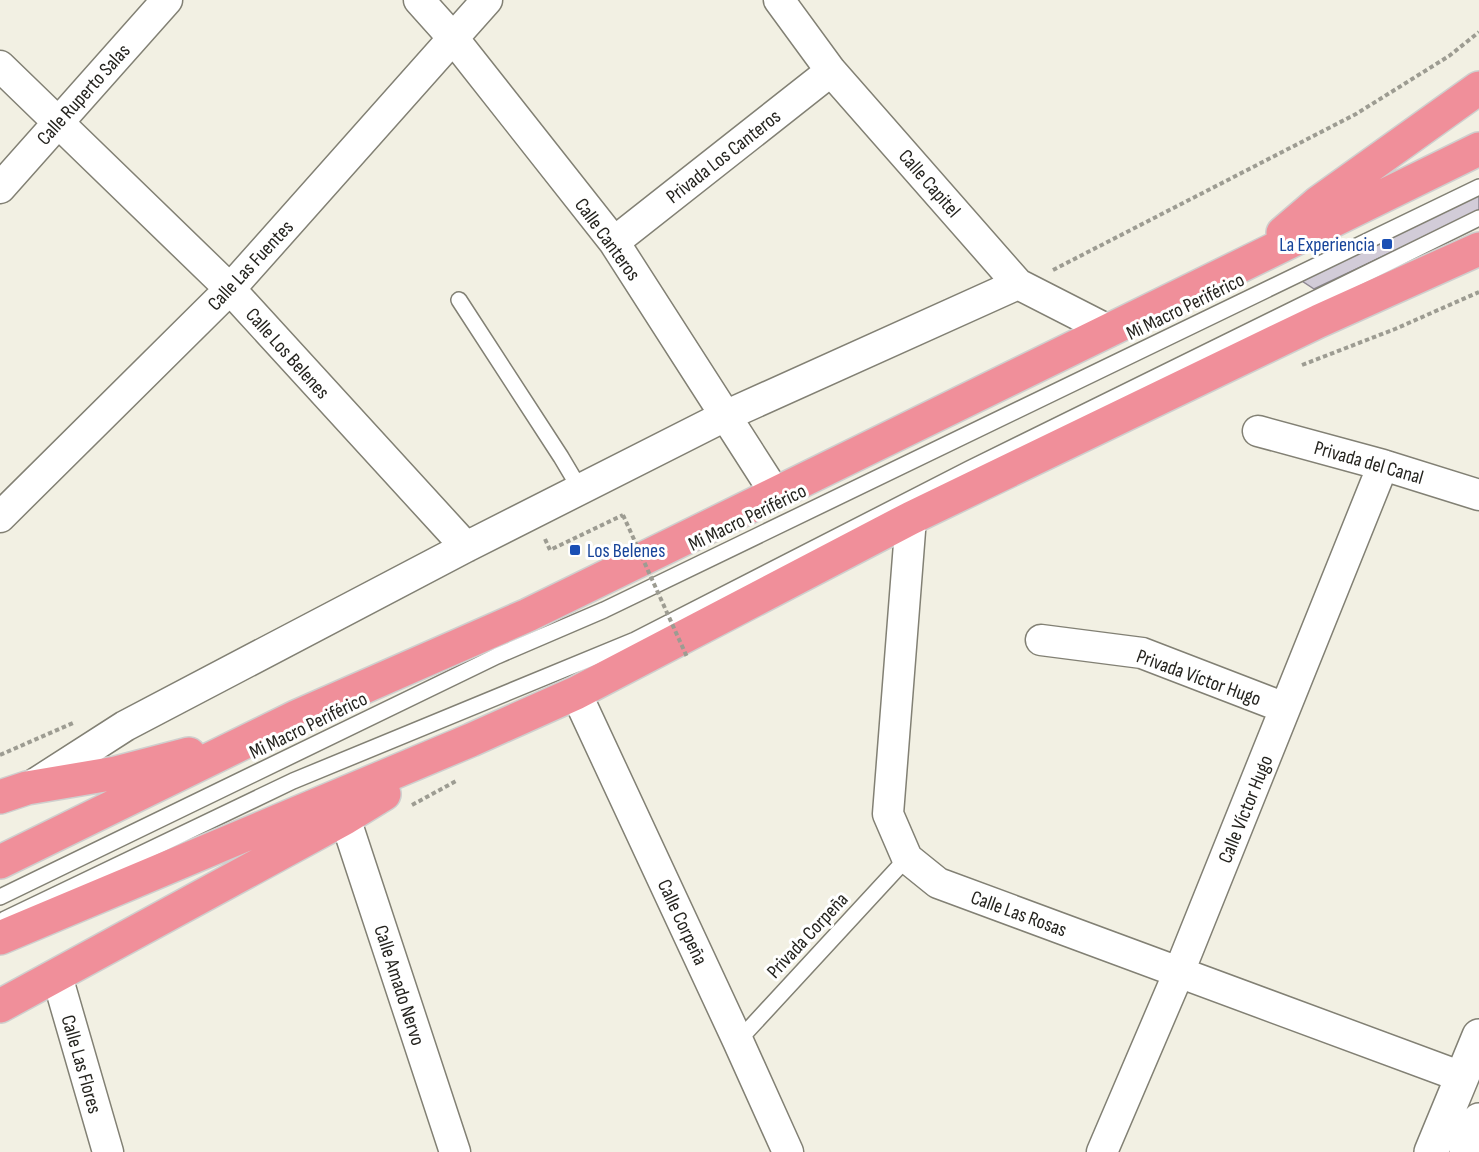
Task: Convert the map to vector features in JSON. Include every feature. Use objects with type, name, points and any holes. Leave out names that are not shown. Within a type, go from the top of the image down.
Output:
[{"type":"highway","points":[[1253,261],[1318,203],[1479,88]]},
{"type":"highway","points":[[0,862],[298,716],[528,615],[1479,149]]},
{"type":"highway","points":[[0,938],[471,740],[576,693],[911,518],[1318,321],[1479,249]]},
{"type":"highway","points":[[1318,321],[1479,275]]},
{"type":"highway","points":[[14,792],[116,773],[146,765],[186,754],[298,716]]},
{"type":"highway","points":[[0,1006],[345,818],[471,740]]},
{"type":"street","name":"Calle Ruperto Salas","points":[[0,188],[167,0]]},
{"type":"street","name":"Calle Canteros","points":[[419,0],[453,38],[614,242],[775,493]]},
{"type":"street","name":"Calle Las Fuentes","points":[[0,517],[230,289],[488,0]]},
{"type":"street","name":"Calle Capitel","points":[[779,0],[831,70],[1018,284],[1110,331]]},
{"type":"street","name":"Calle Los Belenes","points":[[0,66],[230,289],[466,547]]},
{"type":"street","name":"Privada Los Canteros","points":[[614,242],[831,70]]},
{"type":"street","points":[[14,792],[125,726],[580,489],[726,416],[1018,284]]},
{"type":"street","name":"Privada del Canal","points":[[1258,431],[1383,465],[1479,495]]},
{"type":"street","name":"Calle Víctor Hugo","points":[[1102,1152],[1179,972],[1383,465]]},
{"type":"street","name":"Calle Las Rosas","points":[[911,518],[888,814],[907,858],[938,883],[1462,1077]]},
{"type":"street","name":"Privada Víctor Hugo","points":[[1041,640],[1142,653],[1285,708]]},
{"type":"street","name":"Calle Corpeña","points":[[576,693],[788,1152]]},
{"type":"street","name":"Calle Amado Nervo","points":[[345,818],[455,1152]]},
{"type":"street","name":"Calle Las Flores","points":[[57,976],[108,1152]]},
{"type":"street","points":[[1431,1152],[1479,1036]]},
{"type":"street","points":[[1466,1152],[1479,1120]]},
{"type":"lane","name":"Mi Macro Periférico","points":[[0,897],[497,656],[604,610],[1479,187]]},
{"type":"lane","points":[[0,921],[293,781],[635,640],[969,470],[1479,218]]},
{"type":"lane","points":[[459,300],[580,489]]},
{"type":"lane","name":"Privada Corpeña","points":[[738,1041],[907,858]]},
{"type":"path","points":[[554,534],[544,539],[550,550],[623,515],[687,657]]},
{"type":"building","name":"La Experiencia","points":[[1479,189],[1479,211],[1314,289],[1296,277]]},
{"type":"place","name":"La Experiencia","points":[[1387,244]]},
{"type":"place","name":"Los Belenes","points":[[575,550]]}]
